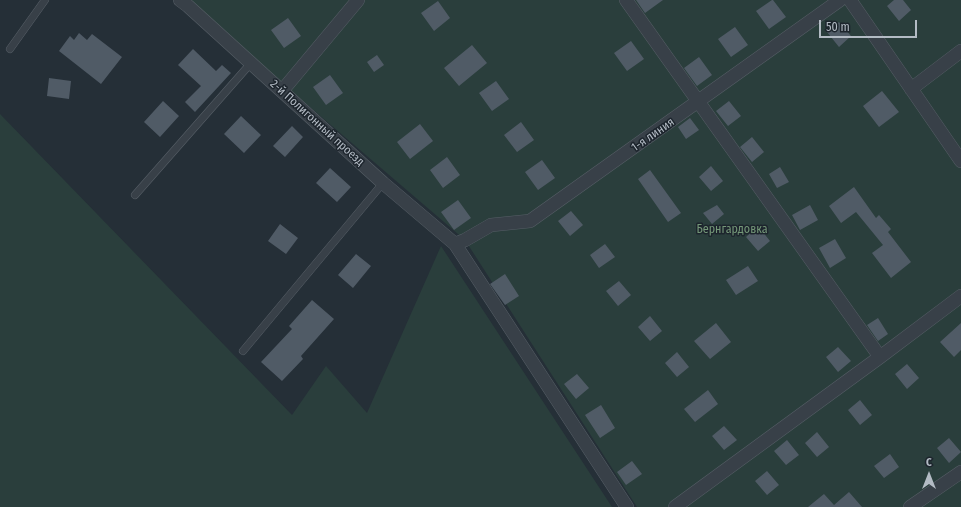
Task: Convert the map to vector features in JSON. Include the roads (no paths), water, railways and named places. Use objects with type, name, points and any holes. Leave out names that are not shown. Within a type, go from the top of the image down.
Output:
[{"type":"street","name":"2-й Полигонный проезд","points":[[180,0],[383,183],[455,244],[628,507]]},
{"type":"street","points":[[282,91],[358,0]]},
{"type":"street","points":[[626,0],[880,357]]},
{"type":"street","name":"1-я линия","points":[[455,244],[491,225],[530,221],[840,0]]},
{"type":"street","points":[[850,0],[961,161]]},
{"type":"street","points":[[911,89],[961,51]]},
{"type":"street","points":[[675,507],[961,296]]},
{"type":"street","points":[[910,507],[961,472]]},
{"type":"lane","points":[[10,49],[45,0]]},
{"type":"lane","points":[[135,195],[251,63]]},
{"type":"lane","points":[[243,351],[383,183]]},
{"type":"park label","name":"Бернгардовка","points":[[732,230]]}]
